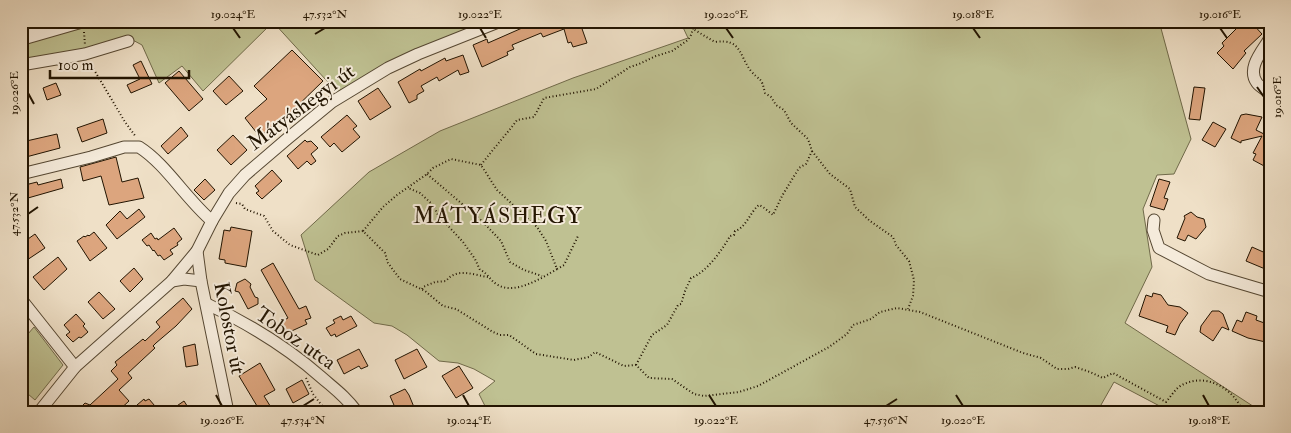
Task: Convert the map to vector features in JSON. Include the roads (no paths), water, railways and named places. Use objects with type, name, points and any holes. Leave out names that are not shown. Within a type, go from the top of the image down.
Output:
[{"type":"street","name":"Mátyáshegyi út","points":[[39,412],[76,367],[172,281],[198,251],[212,221],[229,193],[245,175],[332,102],[360,84],[418,54],[501,21]]},
{"type":"street","points":[[21,38],[82,25]]},
{"type":"street","points":[[1270,38],[1254,65],[1253,71],[1257,83],[1270,92]]},
{"type":"street","points":[[21,66],[85,54],[128,41]]},
{"type":"street","points":[[21,174],[124,147],[139,147],[151,156],[197,208],[212,221]]},
{"type":"street","points":[[1154,220],[1153,230],[1159,248],[1210,274],[1270,292]]},
{"type":"street","name":"Kolostor út","points":[[198,251],[201,281],[228,412]]},
{"type":"street","points":[[172,281],[184,279],[201,281]]},
{"type":"street","points":[[21,299],[76,367]]},
{"type":"street","name":"Toboz utca","points":[[207,304],[230,315],[295,356],[346,397],[357,412]]},
{"type":"district","name":"MÁTYÁSHEGY","points":[[498,215]]}]
